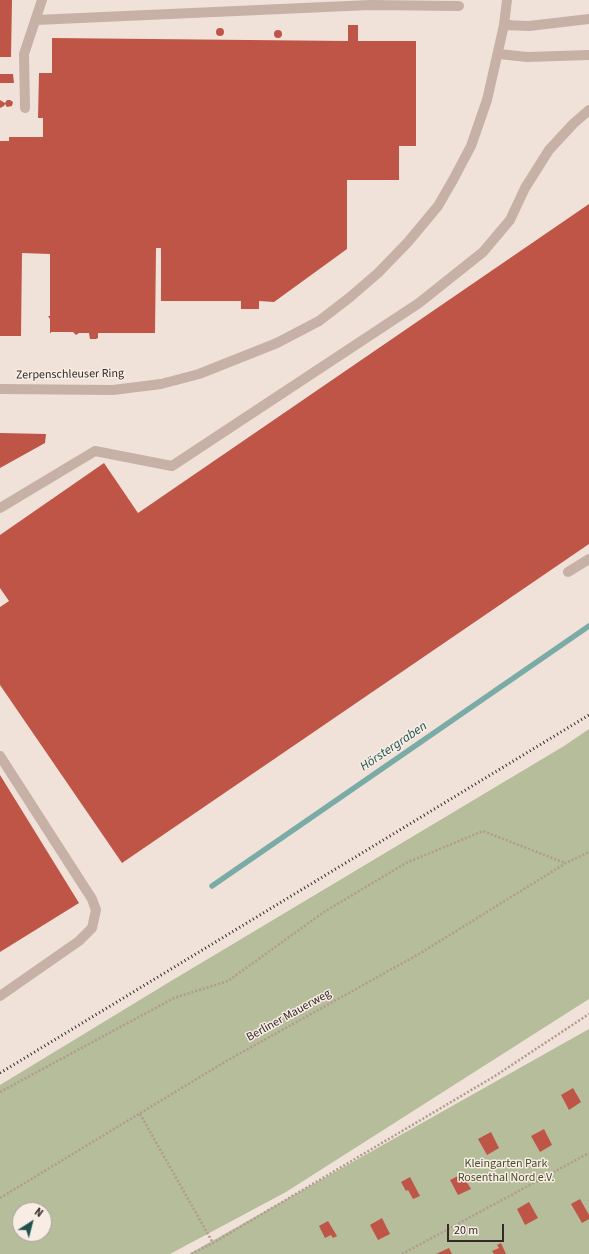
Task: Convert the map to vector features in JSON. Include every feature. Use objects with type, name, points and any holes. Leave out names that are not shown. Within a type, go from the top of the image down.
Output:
[{"type":"street","points":[[25,108],[24,54],[42,0]]},
{"type":"street","name":"Zerpenschleuser Ring","points":[[0,389],[113,390],[161,384],[199,374],[277,344],[319,321],[349,298],[378,273],[408,242],[438,206],[471,146],[487,100],[499,54],[507,0]]},
{"type":"street","points":[[36,20],[370,3],[459,6]]},
{"type":"street","points":[[504,25],[529,26],[589,18]]},
{"type":"street","points":[[499,54],[527,57],[589,56]]},
{"type":"street","points":[[0,508],[95,451],[172,466],[419,303],[483,252],[510,220],[525,188],[549,150],[573,124],[589,110]]},
{"type":"street","points":[[568,572],[589,559]]},
{"type":"street","points":[[0,756],[92,899],[96,910],[92,928],[79,941],[0,996]]},
{"type":"path","points":[[0,1092],[174,998],[228,981],[324,912],[406,863],[483,831],[566,863]]},
{"type":"path","name":"Berliner Mauerweg","points":[[0,1198],[228,1060],[419,954],[566,863],[589,852]]},
{"type":"path","points":[[191,1254],[213,1243],[495,1076],[589,1014]]},
{"type":"path","points":[[140,1114],[213,1243]]},
{"type":"path","points":[[402,1254],[589,1153]]},
{"type":"green space","points":[[589,729],[589,999],[286,1192],[170,1254],[0,1254],[0,1085],[564,746]]},
{"type":"green space","name":"Kleingarten Park Rosenthal Nord e.V.","points":[[589,1029],[589,1254],[189,1254]]},
{"type":"building","points":[[0,0],[12,0],[11,57],[0,57]]},
{"type":"building","points":[[348,25],[358,25],[358,41],[416,41],[416,146],[399,146],[399,180],[347,180],[347,249],[274,302],[259,301],[259,309],[241,309],[241,301],[161,301],[161,248],[156,248],[155,333],[98,333],[98,338],[96,339],[90,339],[89,333],[79,333],[76,335],[73,332],[50,333],[50,319],[48,316],[50,316],[50,254],[22,253],[21,336],[0,336],[0,141],[9,141],[9,137],[43,137],[43,118],[38,118],[39,73],[52,73],[52,38],[348,41]]},
{"type":"building","points":[[220,28],[223,29],[223,35],[220,36],[217,35],[216,32],[217,29]]},
{"type":"building","points":[[278,30],[281,31],[281,37],[278,38],[275,37],[274,34],[275,31]]},
{"type":"building","points":[[0,74],[13,74],[14,83],[0,83]]},
{"type":"building","points":[[0,100],[5,103],[7,100],[10,100],[13,102],[12,106],[7,107],[5,104],[0,108]]},
{"type":"building","points":[[589,204],[589,544],[122,863],[0,685],[0,607],[9,601],[0,588],[0,535],[104,463],[138,513]]},
{"type":"building","points":[[0,433],[46,434],[45,443],[0,468]]},
{"type":"building","points":[[0,775],[79,903],[0,952]]},
{"type":"building","points":[[573,1088],[581,1102],[569,1110],[561,1095]]},
{"type":"building","points":[[544,1129],[552,1145],[540,1152],[531,1136]]},
{"type":"building","points":[[491,1132],[499,1148],[487,1155],[478,1139]]},
{"type":"building","points":[[462,1174],[471,1189],[458,1195],[450,1180]]},
{"type":"building","points":[[410,1177],[420,1196],[413,1199],[401,1182]]},
{"type":"building","points":[[580,1199],[589,1215],[589,1219],[582,1223],[571,1204]]},
{"type":"building","points":[[529,1202],[538,1218],[525,1225],[517,1209]]},
{"type":"building","points":[[382,1218],[390,1234],[378,1240],[370,1225]]},
{"type":"building","points":[[328,1221],[337,1236],[333,1238],[331,1235],[325,1238],[319,1226]]},
{"type":"building","points":[[501,1243],[506,1254],[494,1254],[492,1251],[499,1248],[497,1245]]},
{"type":"building","points":[[449,1248],[452,1254],[436,1254]]},
{"type":"waterway","name":"Hörstergraben","points":[[212,886],[589,626]]},
{"type":"railway","points":[[0,1073],[589,715]]}]
